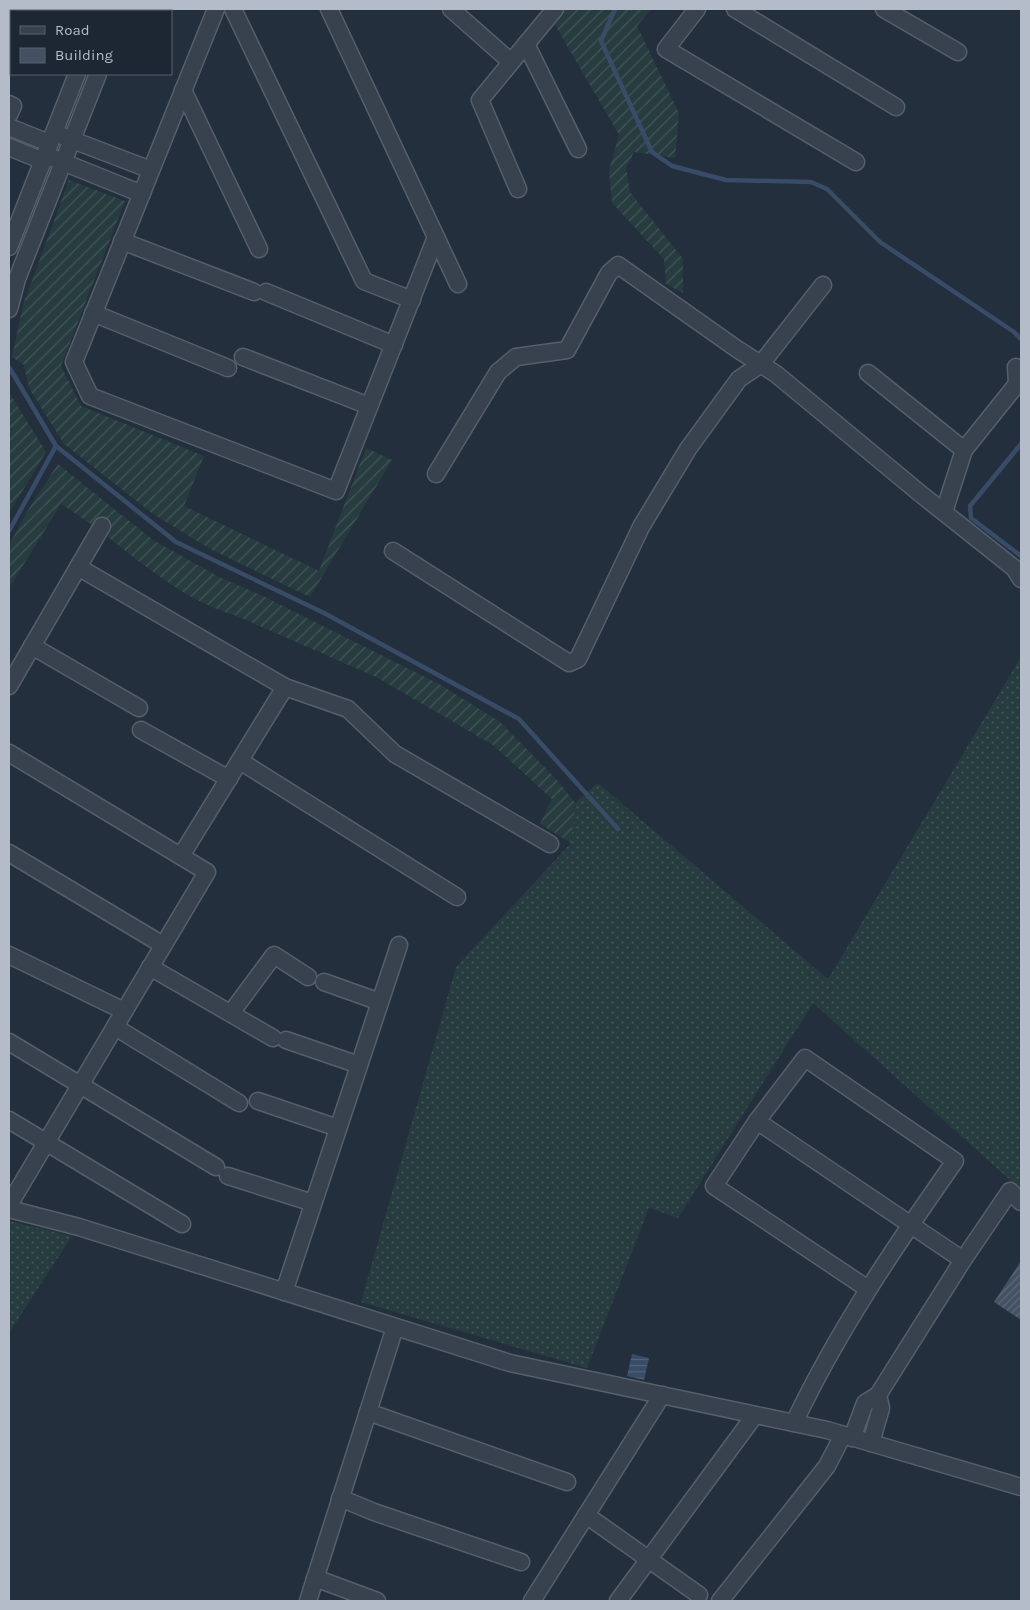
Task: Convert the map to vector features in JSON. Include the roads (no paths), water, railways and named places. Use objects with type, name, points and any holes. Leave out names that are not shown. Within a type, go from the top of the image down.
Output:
[{"type":"street","points":[[216,9],[74,362],[90,396],[336,491],[436,237]]},
{"type":"street","points":[[234,9],[364,281],[412,300]]},
{"type":"street","points":[[329,9],[458,284]]},
{"type":"street","points":[[451,9],[511,62]]},
{"type":"street","points":[[518,189],[480,100],[555,9]]},
{"type":"street","points":[[697,9],[666,49],[856,162]]},
{"type":"street","points":[[735,9],[896,107]]},
{"type":"street","points":[[884,9],[958,52]]},
{"type":"street","points":[[526,44],[578,149]]},
{"type":"street","points":[[9,247],[77,75]]},
{"type":"street","points":[[9,309],[17,279],[98,75]]},
{"type":"street","points":[[183,90],[259,248]]},
{"type":"street","points":[[9,104],[13,106],[9,115]]},
{"type":"street","points":[[9,127],[48,148],[63,162],[142,194]]},
{"type":"street","points":[[9,147],[48,148],[72,139],[151,170]]},
{"type":"street","points":[[122,241],[260,292],[394,345]]},
{"type":"street","points":[[436,474],[498,372],[516,358],[567,350],[609,273],[618,265],[776,374],[1014,568],[1021,579]]},
{"type":"street","points":[[392,551],[569,663],[578,660],[641,526],[688,449],[739,379],[761,364],[823,285]]},
{"type":"street","points":[[93,313],[228,368]]},
{"type":"street","points":[[243,357],[369,406]]},
{"type":"street","points":[[944,512],[964,450],[1017,384],[1016,367]]},
{"type":"street","points":[[868,374],[964,450]]},
{"type":"street","points":[[9,686],[102,526]]},
{"type":"street","points":[[78,567],[285,687],[348,709],[395,754],[550,844]]},
{"type":"street","points":[[32,646],[139,708]]},
{"type":"street","points":[[181,856],[285,687]]},
{"type":"street","points":[[141,730],[229,779]]},
{"type":"street","points":[[9,753],[207,872],[9,1207],[79,1226],[510,1363],[848,1436],[1021,1487]]},
{"type":"street","points":[[240,761],[457,897]]},
{"type":"street","points":[[9,853],[163,945]]},
{"type":"street","points":[[284,1292],[399,945]]},
{"type":"street","points":[[9,955],[124,1011]]},
{"type":"street","points":[[231,1014],[274,955],[308,976]]},
{"type":"street","points":[[150,967],[231,1014],[280,1039],[359,1065]]},
{"type":"street","points":[[324,982],[380,1002]]},
{"type":"street","points":[[115,1027],[239,1103]]},
{"type":"street","points":[[9,1042],[222,1171],[314,1203]]},
{"type":"street","points":[[794,1423],[806,1398],[868,1289],[955,1161],[805,1058],[757,1121],[714,1186],[868,1289]]},
{"type":"street","points":[[258,1101],[338,1128]]},
{"type":"street","points":[[9,1120],[182,1224]]},
{"type":"street","points":[[757,1121],[963,1260]]},
{"type":"street","points":[[720,1601],[827,1466],[848,1436],[865,1403],[878,1395],[963,1260],[1010,1191],[1021,1202]]},
{"type":"street","points":[[308,1601],[395,1327]]},
{"type":"street","points":[[532,1601],[662,1395]]},
{"type":"street","points":[[870,1443],[881,1408],[878,1395]]},
{"type":"street","points":[[368,1412],[567,1482]]},
{"type":"street","points":[[618,1601],[755,1415]]},
{"type":"street","points":[[340,1498],[374,1512],[521,1562]]},
{"type":"street","points":[[586,1515],[699,1595]]},
{"type":"street","points":[[315,1578],[377,1601]]},
{"type":"water","points":[[632,1354],[649,1358],[644,1380],[627,1376]]},
{"type":"waterway","points":[[615,9],[601,41],[652,152],[672,166],[726,180],[811,182],[827,189],[880,242],[1014,332],[1021,339]]},
{"type":"waterway","points":[[9,367],[56,446],[9,531]]},
{"type":"waterway","points":[[1021,444],[970,506],[971,518],[1021,556]]},
{"type":"waterway","points":[[56,446],[176,542],[324,613],[519,719],[618,829]]}]
